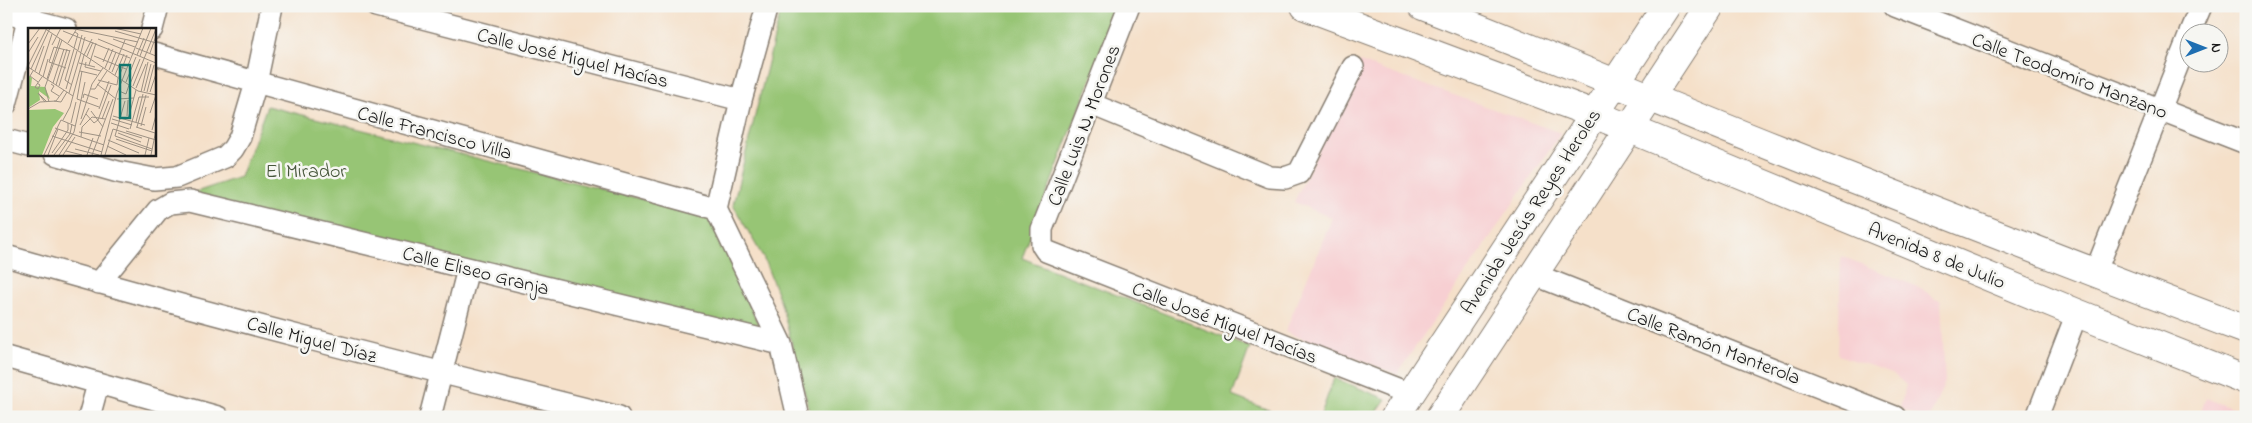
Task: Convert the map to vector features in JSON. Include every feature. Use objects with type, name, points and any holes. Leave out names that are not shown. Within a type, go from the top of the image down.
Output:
[{"type":"main road","name":"Avenida 8 de Julio","points":[[1305,6],[1594,114],[2077,313],[2246,380]]},
{"type":"main road","name":"Avenida 8 de Julio","points":[[1423,6],[1564,60],[1649,97],[2095,273],[2246,330]]},
{"type":"main road","name":"Avenida Jesús Reyes Heroles","points":[[1395,417],[1666,6]]},
{"type":"main road","name":"Avenida Jesús Reyes Heroles","points":[[1448,415],[1533,274],[1710,6]]},
{"type":"street","points":[[152,28],[158,6]]},
{"type":"street","points":[[58,155],[118,172],[154,179],[177,177],[226,157],[240,137],[256,83],[272,6]]},
{"type":"street","name":"Calle José Miguel Macías","points":[[376,6],[741,100]]},
{"type":"street","points":[[767,6],[741,100],[716,209],[781,344],[798,417]]},
{"type":"street","name":"Calle Luis N. Morones","points":[[1042,245],[1042,229],[1129,6]]},
{"type":"street","name":"Calle Teodomiro Manzano","points":[[1895,6],[2246,144]]},
{"type":"street","points":[[2194,22],[2201,6]]},
{"type":"street","points":[[6,104],[30,12]]},
{"type":"street","points":[[6,13],[30,12],[64,28]]},
{"type":"street","name":"Calle Francisco Villa","points":[[155,54],[716,209]]},
{"type":"street","points":[[2095,273],[2180,58]]},
{"type":"street","points":[[1091,104],[1270,177],[1285,178],[1299,173],[1352,67]]},
{"type":"street","points":[[6,140],[28,146]]},
{"type":"street","name":"Calle Eliseo Granja","points":[[99,283],[158,210],[170,203],[190,201],[781,344]]},
{"type":"street","name":"Calle José Miguel Macías","points":[[1042,245],[1051,254],[1410,394]]},
{"type":"street","name":"Calle Miguel Díaz","points":[[6,256],[99,283],[442,373],[619,417]]},
{"type":"street","points":[[430,417],[468,269]]},
{"type":"street","name":"Calle Ramón Manterola","points":[[1533,274],[1895,417]]},
{"type":"street","points":[[2037,417],[2077,313]]},
{"type":"street","points":[[6,357],[218,417]]},
{"type":"street","points":[[89,417],[98,384]]},
{"type":"shaded area","points":[[1360,62],[1561,133],[1397,374],[1285,332],[1332,218],[1294,202]]},
{"type":"shaded area","points":[[1841,256],[1921,288],[1935,299],[1941,301],[1945,382],[1930,417],[1920,417],[1900,408],[1906,385],[1892,373],[1838,355]]},
{"type":"shaded area","points":[[2206,398],[2246,414],[2246,417],[2199,417]]},
{"type":"green space","points":[[782,6],[1119,6],[1022,258],[1250,347],[1232,396],[1287,417],[811,417],[781,303],[763,257],[733,205]]},
{"type":"green space","name":"El Mirador","points":[[267,106],[710,216],[762,333],[184,196],[240,177]]},
{"type":"green space","points":[[1334,378],[1386,399],[1373,417],[1320,417]]}]
